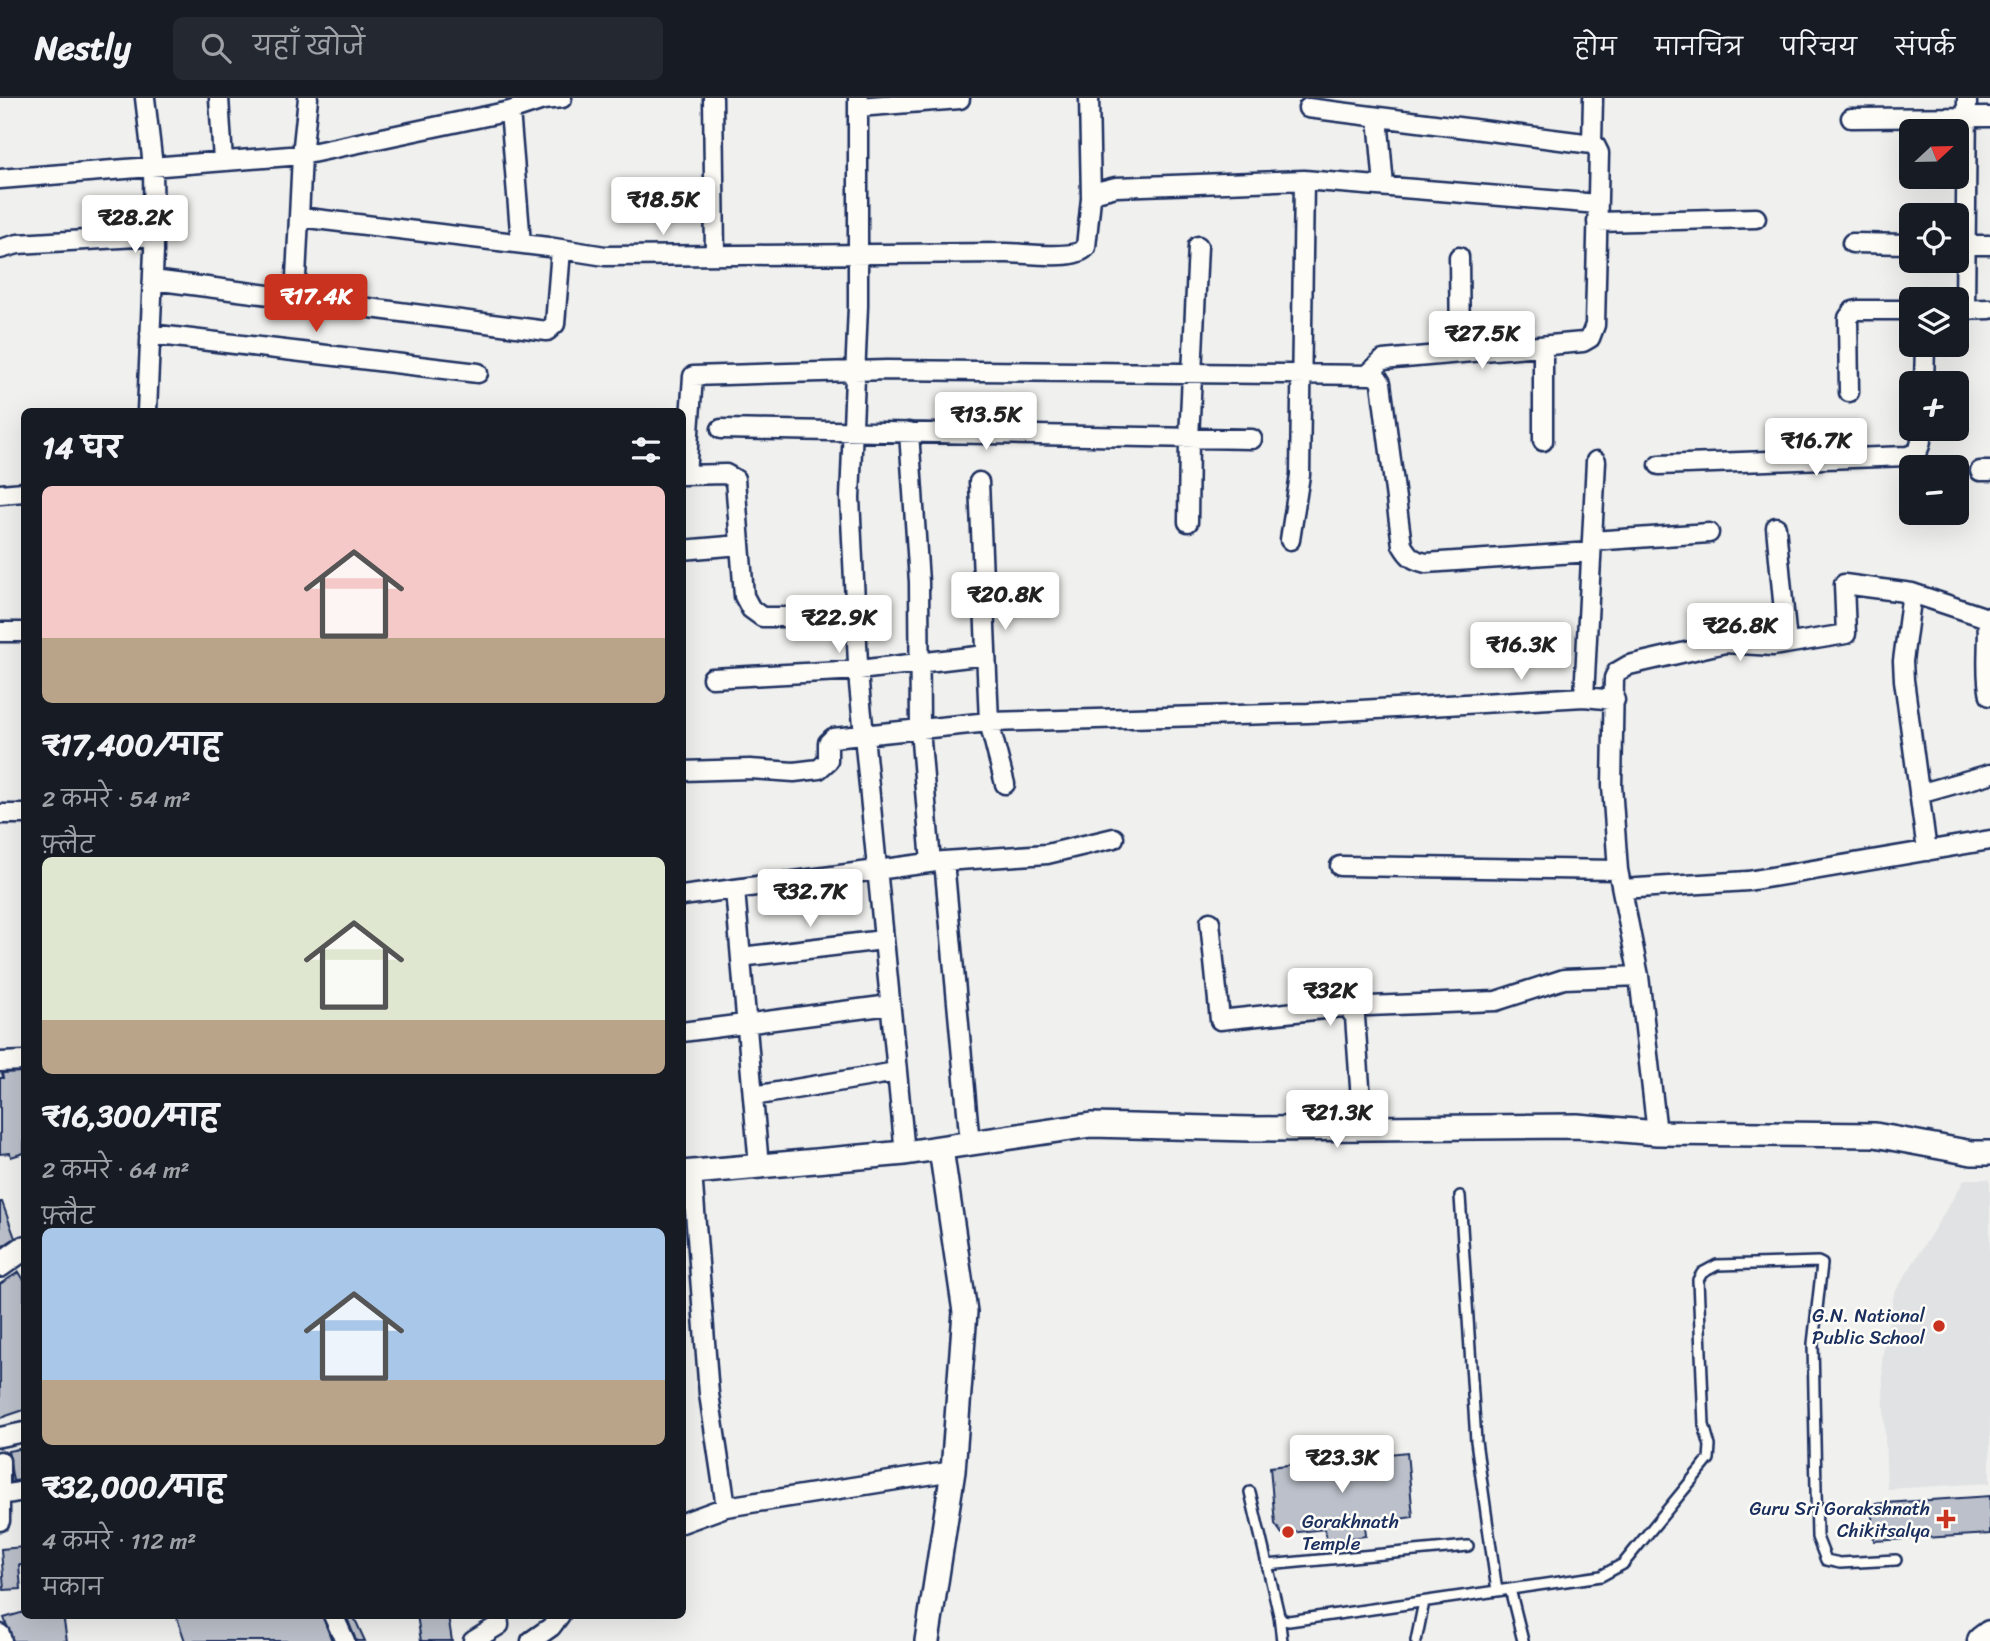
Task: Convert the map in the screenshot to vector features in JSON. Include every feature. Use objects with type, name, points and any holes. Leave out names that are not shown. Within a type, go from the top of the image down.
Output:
[{"type":"main road","points":[[1982,1641],[1990,1635]]},
{"type":"street","points":[[145,98],[153,166],[154,236],[147,408]]},
{"type":"street","points":[[219,98],[223,161]]},
{"type":"street","points":[[295,297],[302,155],[308,98]]},
{"type":"street","points":[[0,179],[302,155],[510,111],[543,99],[562,98]]},
{"type":"street","points":[[713,98],[715,256]]},
{"type":"street","points":[[299,217],[520,243],[605,256],[858,253],[1071,255],[1083,252],[1086,247],[1091,198],[1089,98]]},
{"type":"street","points":[[1591,144],[1593,98]]},
{"type":"street","points":[[1963,203],[1967,98]]},
{"type":"street","points":[[905,1153],[864,735],[850,498],[858,306],[858,102],[960,99]]},
{"type":"street","points":[[1308,108],[1591,144],[1595,145],[1599,153],[1594,332],[1584,342],[1383,360],[1367,375]]},
{"type":"street","points":[[510,111],[520,243]]},
{"type":"street","points":[[1378,117],[1384,186]]},
{"type":"street","points":[[1851,118],[1990,117]]},
{"type":"street","points":[[1091,198],[1096,192],[1116,187],[1304,180],[1384,186],[1597,213],[1756,218]]},
{"type":"street","points":[[1290,540],[1300,475],[1304,180]]},
{"type":"street","points":[[0,249],[18,244],[154,236]]},
{"type":"street","points":[[1853,243],[1899,244]]},
{"type":"street","points":[[1969,245],[1990,245]]},
{"type":"street","points":[[1188,522],[1191,374],[1198,246]]},
{"type":"street","points":[[153,280],[547,331],[555,324],[561,250]]},
{"type":"street","points":[[1459,257],[1460,353]]},
{"type":"street","points":[[1969,310],[1990,309]]},
{"type":"street","points":[[1849,392],[1850,314],[1858,310],[1899,310]]},
{"type":"street","points":[[150,334],[478,373]]},
{"type":"street","points":[[1543,346],[1543,441]]},
{"type":"street","points":[[686,453],[693,376],[854,371],[1367,375],[1378,378],[1381,383],[1402,545],[1408,556],[1415,561],[1426,563],[1709,533]]},
{"type":"street","points":[[720,429],[1252,439]]},
{"type":"street","points":[[909,432],[919,582],[920,729],[970,1144]]},
{"type":"street","points":[[1659,465],[1908,456],[1919,450],[1920,441]]},
{"type":"street","points":[[1584,697],[1596,461]]},
{"type":"street","points":[[686,475],[726,474],[734,479],[744,596],[751,609],[762,617],[856,617]]},
{"type":"street","points":[[979,482],[989,722],[1004,784]]},
{"type":"street","points":[[0,494],[21,492]]},
{"type":"street","points":[[1776,527],[1787,643]]},
{"type":"street","points":[[686,550],[740,545]]},
{"type":"street","points":[[1657,1133],[1639,976],[1618,870],[1612,786],[1614,678],[1617,672],[1629,665],[1725,643],[1762,646],[1846,634],[1844,584],[1912,593],[1982,614],[1987,618],[1990,628],[1987,681],[1990,696]]},
{"type":"street","points":[[1912,593],[1903,661],[1927,851]]},
{"type":"street","points":[[0,632],[21,632]]},
{"type":"street","points":[[712,678],[859,670],[986,655]]},
{"type":"street","points":[[686,771],[750,769],[794,772],[819,769],[828,761],[830,740],[833,738],[989,722],[1322,713],[1584,697],[1615,699]]},
{"type":"street","points":[[1919,794],[1990,774]]},
{"type":"street","points":[[0,814],[21,814]]},
{"type":"street","points":[[686,896],[937,862],[1046,854],[1114,838]]},
{"type":"street","points":[[1622,889],[1748,881],[1990,839]]},
{"type":"street","points":[[1340,866],[1618,870]]},
{"type":"street","points":[[735,890],[759,1166]]},
{"type":"street","points":[[1210,922],[1220,1020],[1343,1007],[1496,1001],[1563,979],[1639,976]]},
{"type":"street","points":[[741,957],[883,940]]},
{"type":"street","points":[[686,1032],[890,1005]]},
{"type":"street","points":[[1343,1007],[1348,1008],[1355,1017],[1363,1128]]},
{"type":"street","points":[[0,1062],[21,1061]]},
{"type":"street","points":[[753,1096],[896,1072]]},
{"type":"street","points":[[726,1507],[692,1293],[687,1172],[941,1149],[1091,1125],[1250,1129],[1577,1126],[1657,1133],[1875,1135],[1972,1153],[1990,1153]]},
{"type":"street","points":[[927,1641],[953,1472],[965,1312],[941,1149]]},
{"type":"street","points":[[0,1265],[21,1250]]},
{"type":"street","points":[[0,1437],[21,1433]]},
{"type":"street","points":[[0,1461],[0,1521]]},
{"type":"street","points":[[686,1522],[726,1507],[953,1472]]},
{"type":"street","points":[[2,1495],[21,1492]]},
{"type":"street","points":[[335,1619],[345,1641]]},
{"type":"street","points":[[473,1641],[499,1625],[498,1619]]},
{"type":"street","points":[[531,1641],[551,1627],[557,1619]]},
{"type":"street","points":[[0,1634],[2,1641]]},
{"type":"lane","points":[[1460,1196],[1476,1441],[1497,1591]]},
{"type":"lane","points":[[1279,1615],[1283,1620],[1289,1621],[1601,1576],[1623,1564],[1709,1459],[1710,1446],[1703,1425],[1698,1280],[1702,1273],[1717,1265],[1822,1264],[1813,1344],[1817,1537],[1826,1560],[1840,1563],[1896,1559]]},
{"type":"lane","points":[[1251,1492],[1279,1615],[1282,1641]]},
{"type":"lane","points":[[1268,1565],[1468,1546]]},
{"type":"lane","points":[[1510,1589],[1523,1641]]},
{"type":"lane","points":[[1416,1641],[1424,1602]]},
{"type":"shaded area","name":"G.N. National Public School","points":[[1965,1179],[1990,1179],[1990,1483],[1887,1489],[1882,1358],[1894,1294]]},
{"type":"building","points":[[21,1072],[21,1154],[11,1157],[10,1153],[0,1154],[2,1073]]},
{"type":"building","points":[[0,1202],[15,1238],[0,1248]]},
{"type":"building","points":[[19,1272],[21,1275],[21,1411],[0,1418],[0,1284]]},
{"type":"building","points":[[21,1449],[21,1480],[13,1481],[8,1451]]},
{"type":"building","points":[[1407,1452],[1413,1517],[1365,1524],[1366,1536],[1327,1541],[1325,1529],[1282,1534],[1275,1524],[1270,1467]]},
{"type":"building","points":[[1990,1496],[1990,1534],[1874,1541],[1871,1504]]},
{"type":"building","points":[[21,1547],[21,1589],[4,1590],[1,1549]]},
{"type":"building","points":[[21,1613],[21,1619],[64,1619],[67,1641],[13,1641],[4,1618]]},
{"type":"building","points":[[177,1619],[324,1619],[332,1641],[185,1641]]},
{"type":"building","points":[[348,1619],[355,1619],[365,1641],[356,1641]]},
{"type":"building","points":[[418,1619],[449,1619],[452,1641],[421,1641]]},
{"type":"place","name":"G.N. National Public School","points":[[1939,1326]]},
{"type":"place","name":"Guru Sri Gorakshnath Chikitsalya","points":[[1946,1519]]},
{"type":"place","name":"Gorakhnath Temple","points":[[1288,1532]]}]
